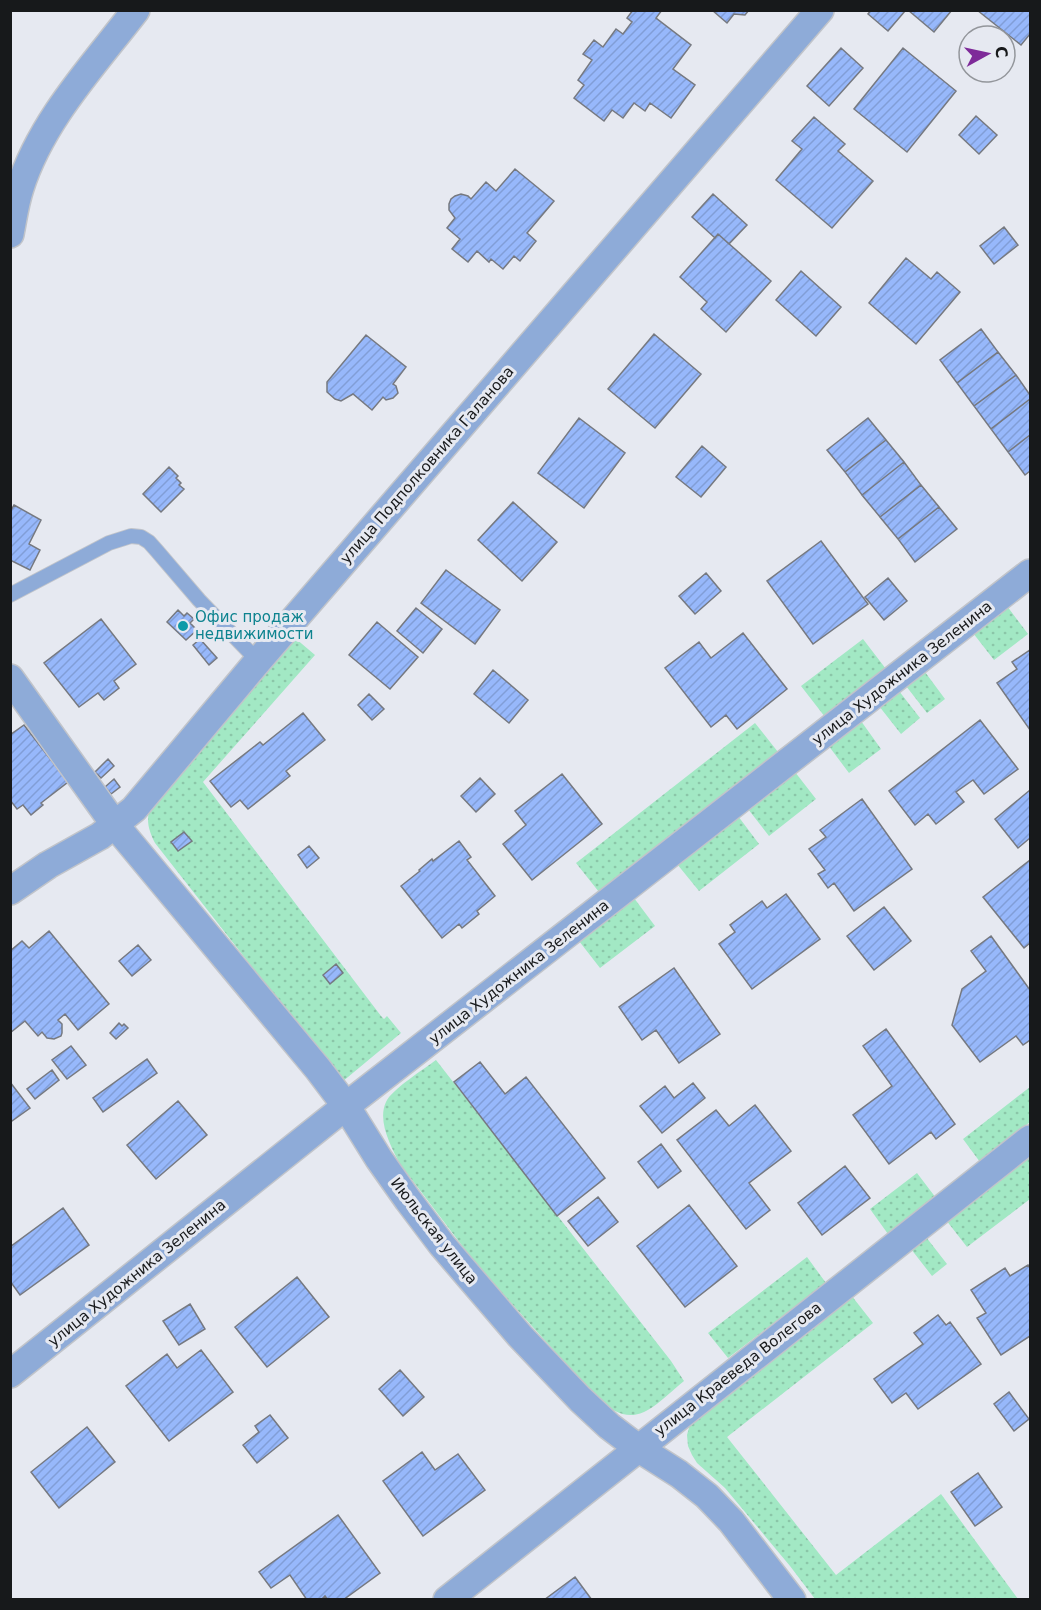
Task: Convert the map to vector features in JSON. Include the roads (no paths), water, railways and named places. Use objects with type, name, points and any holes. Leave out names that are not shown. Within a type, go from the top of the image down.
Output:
[{"type":"street","points":[[10,234],[20,188],[41,140],[63,105],[136,10]]},
{"type":"street","name":"улица Подполковника Галанова","points":[[10,891],[48,865],[100,836],[134,809],[258,661],[820,10]]},
{"type":"street","name":"улица Художника Зеленина","points":[[10,1374],[346,1106],[1030,573]]},
{"type":"street","name":"Июльская улица","points":[[10,678],[115,825],[318,1069],[346,1106],[379,1159],[442,1245],[520,1336],[588,1406],[609,1426],[638,1448],[679,1474],[731,1521],[792,1599]]},
{"type":"street","name":"улица Краеведа Волегова","points":[[447,1599],[1030,1139]]},
{"type":"lane","points":[[10,595],[109,543],[130,536],[141,537],[157,550],[199,600],[258,661]]},
{"type":"place","name":"Офис продаж недвижимости","points":[[183,626]]}]
